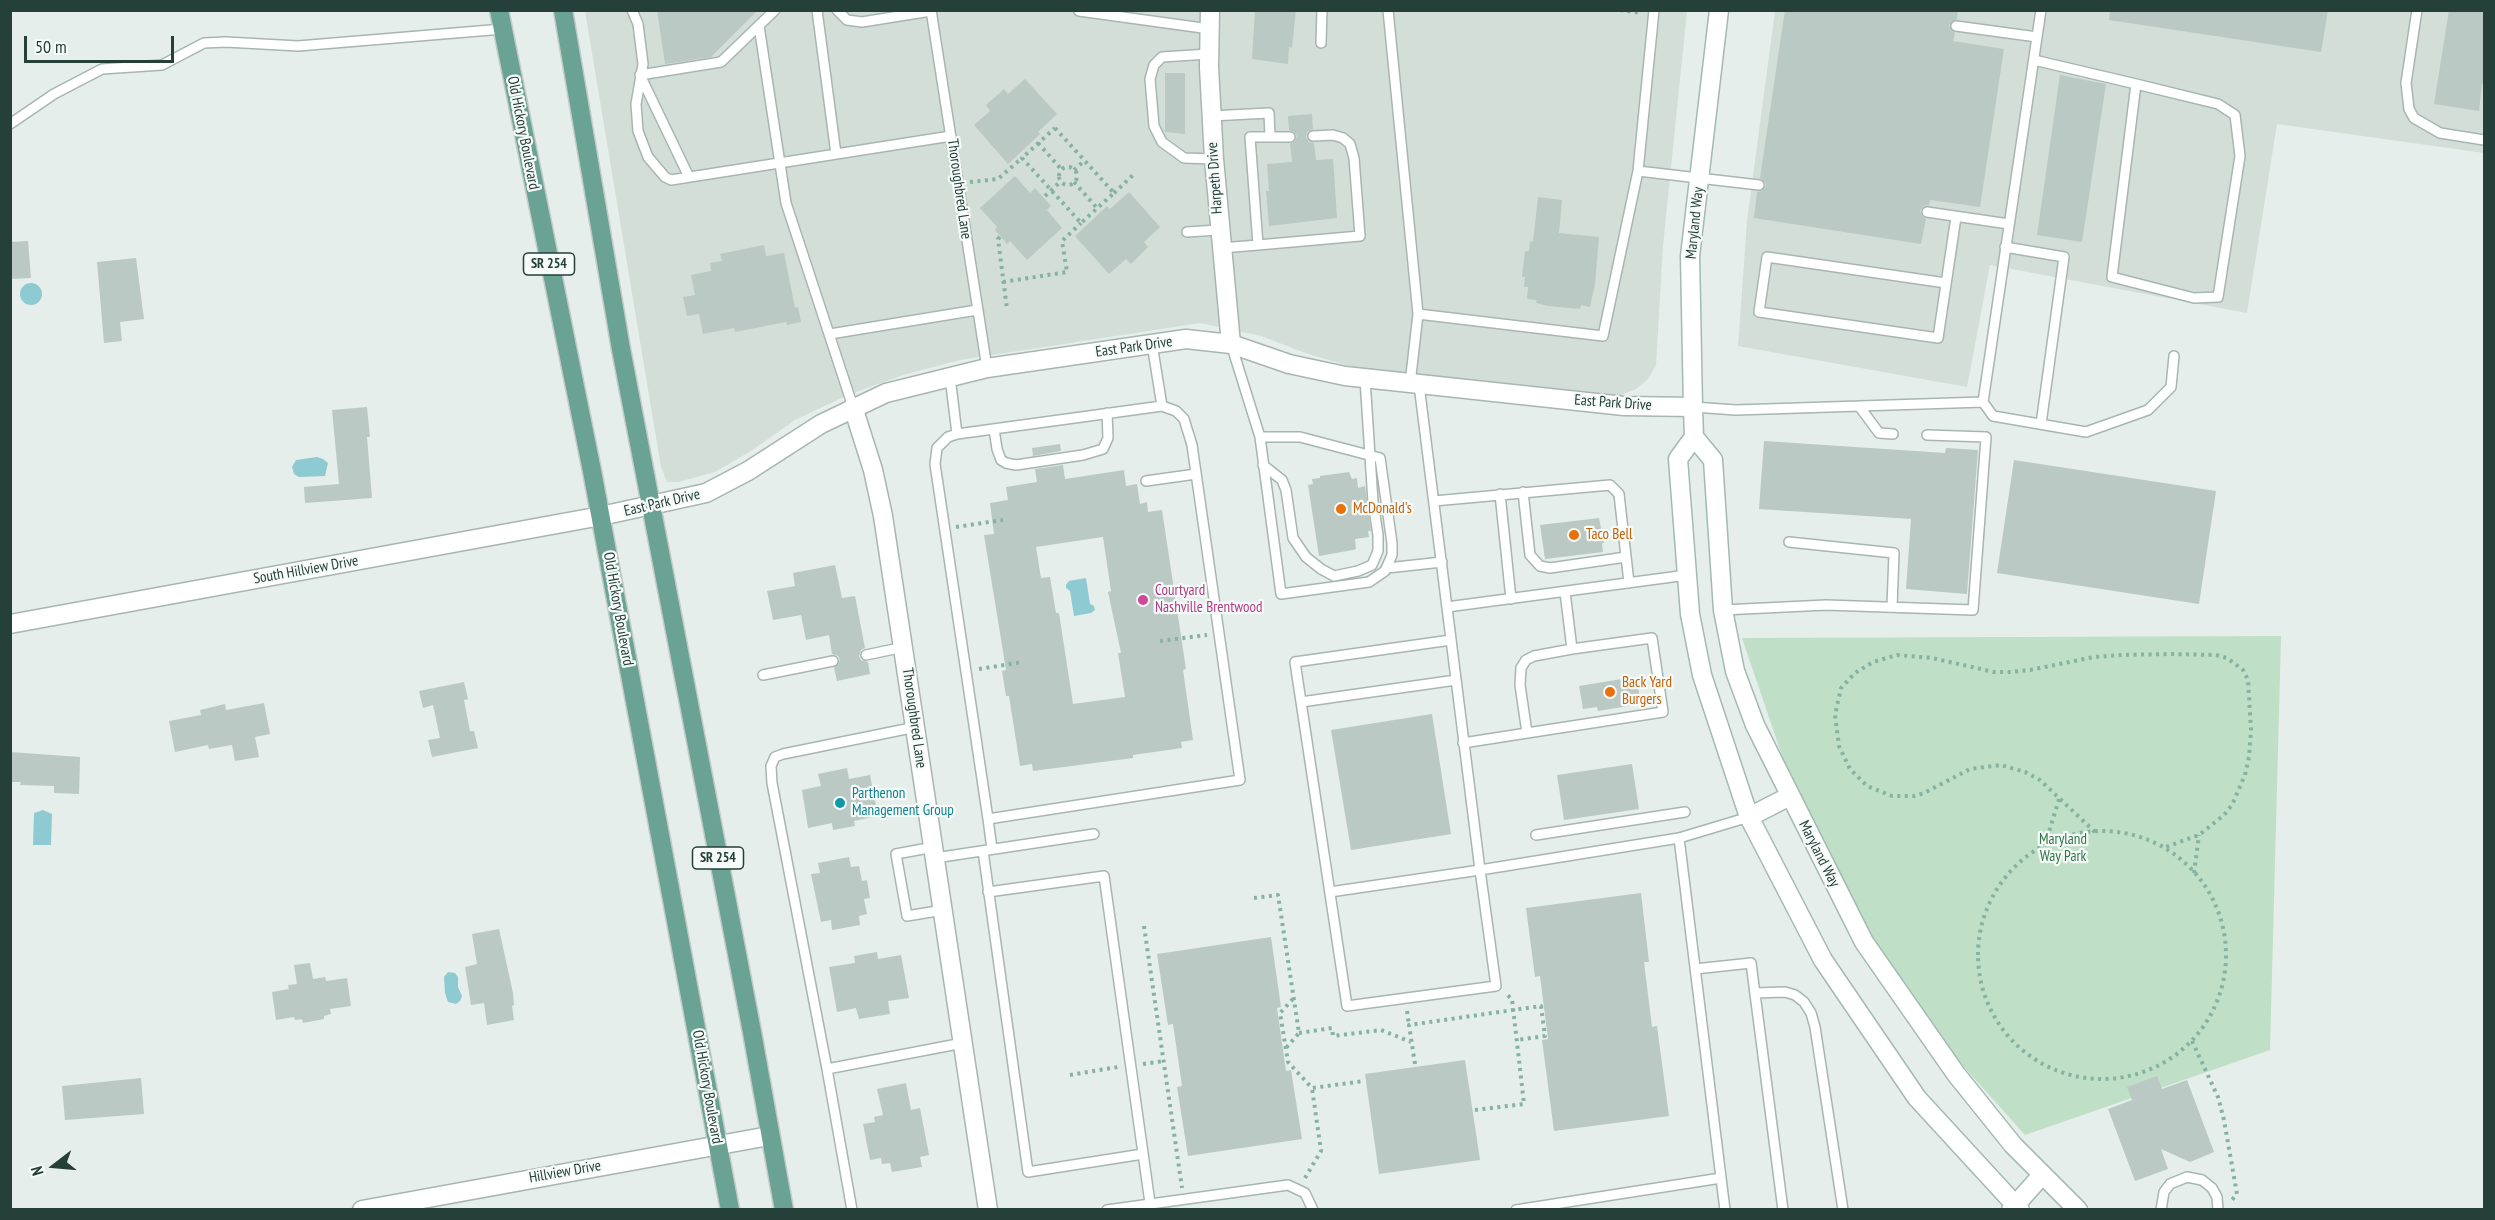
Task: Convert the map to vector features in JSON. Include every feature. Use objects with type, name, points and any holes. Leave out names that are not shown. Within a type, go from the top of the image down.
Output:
[{"type":"main road","name":"Old Hickory Boulevard","points":[[499,10],[601,516],[730,1209]]},
{"type":"main road","name":"SR 254","points":[[563,10],[650,507],[784,1209]]},
{"type":"street","name":"Harpeth Drive","points":[[1210,10],[1211,116],[1218,230],[1231,344]]},
{"type":"street","name":"Maryland Way","points":[[1719,10],[1690,256],[1693,407],[1694,437],[1713,460],[1723,610],[1735,671],[1755,726],[1864,942],[1956,1074],[2013,1145],[2079,1209]]},
{"type":"street","name":"East Park Drive","points":[[601,516],[706,493],[725,484],[821,424],[886,393],[987,368],[1186,339],[1231,344],[1289,364],[1365,379],[1624,406],[1693,407]]},
{"type":"street","name":"Thoroughbred Lane","points":[[853,407],[877,487],[904,647],[988,1209]]},
{"type":"street","points":[[1694,437],[1678,459],[1690,614],[1702,675],[1749,817],[1823,960],[1917,1098],[2015,1208],[2042,1175]]},
{"type":"street","name":"South Hillview Drive","points":[[10,624],[601,516]]},
{"type":"street","points":[[1749,817],[1790,796]]},
{"type":"street","name":"Hillview Drive","points":[[362,1209],[770,1136]]},
{"type":"lane","points":[[632,10],[638,24],[643,64],[636,104],[642,144],[648,157],[664,177],[671,180],[951,136]]},
{"type":"lane","points":[[640,75],[721,62],[775,10]]},
{"type":"lane","points":[[818,10],[836,154]]},
{"type":"lane","points":[[837,10],[847,20],[862,22],[931,11]]},
{"type":"lane","points":[[1321,43],[1322,10]]},
{"type":"lane","points":[[1388,10],[1418,314],[1415,385],[1434,501],[1442,562],[1463,743],[1496,986],[1347,1006],[1295,662],[1451,640]]},
{"type":"lane","points":[[2041,10],[1983,402],[1993,416],[2086,432],[2148,410],[2171,387],[2174,356]]},
{"type":"lane","points":[[2417,10],[2406,83],[2409,110],[2414,118],[2440,133],[2484,140]]},
{"type":"lane","name":"Thoroughbred Lane","points":[[931,11],[987,368]]},
{"type":"lane","points":[[1079,11],[1113,13],[1210,29]]},
{"type":"lane","points":[[1418,314],[1603,336],[1638,171],[1654,13]]},
{"type":"lane","points":[[759,26],[786,203],[853,407]]},
{"type":"lane","points":[[1956,26],[2037,37]]},
{"type":"lane","points":[[10,124],[54,94],[102,69],[162,65],[204,43],[298,46],[503,29]]},
{"type":"lane","points":[[1209,54],[1162,57],[1154,65],[1150,80],[1154,126],[1162,142],[1184,158],[1214,159]]},
{"type":"lane","points":[[2034,60],[2136,84],[2218,104],[2235,115],[2240,156],[2218,297],[2194,298],[2112,277],[2136,84]]},
{"type":"lane","points":[[640,75],[689,177]]},
{"type":"lane","points":[[1211,116],[1269,113],[1270,137]]},
{"type":"lane","points":[[1221,248],[1360,236],[1354,158],[1350,144],[1343,138],[1333,135],[1313,136]]},
{"type":"lane","points":[[1258,245],[1250,137],[1290,136]]},
{"type":"lane","points":[[1638,171],[1758,185]]},
{"type":"lane","points":[[1927,212],[2009,224]]},
{"type":"lane","points":[[1946,283],[1767,257],[1759,312],[1938,338],[1956,217]]},
{"type":"lane","points":[[1187,232],[1218,230]]},
{"type":"lane","points":[[2005,247],[2064,256],[2041,424]]},
{"type":"lane","points":[[830,334],[977,310]]},
{"type":"lane","points":[[1152,344],[1162,406]]},
{"type":"lane","points":[[1231,344],[1260,437],[1281,594],[1369,582],[1378,578],[1387,568],[1392,555],[1380,458],[1300,437],[1260,437]]},
{"type":"lane","points":[[950,377],[957,434]]},
{"type":"lane","points":[[1263,465],[1282,480],[1286,490],[1293,538],[1297,546],[1321,570],[1334,576],[1358,572],[1372,565],[1378,551],[1365,379]]},
{"type":"lane","points":[[1693,407],[1736,410],[1983,402]]},
{"type":"lane","points":[[988,819],[1240,780],[1192,445],[1184,419],[1176,411],[1162,406],[957,434],[942,442],[935,455],[988,819],[988,892],[1028,1172],[1143,1154]]},
{"type":"lane","points":[[1858,406],[1879,433],[1893,434]]},
{"type":"lane","points":[[994,429],[1001,460],[1016,465],[1083,455],[1103,449],[1108,438],[1107,413]]},
{"type":"lane","points":[[1723,610],[1826,605],[1973,610],[1986,437],[1927,435]]},
{"type":"lane","points":[[1146,481],[1196,474]]},
{"type":"lane","points":[[1434,501],[1610,485],[1618,494],[1629,583]]},
{"type":"lane","points":[[1523,492],[1530,555],[1540,566],[1550,568],[1626,556]]},
{"type":"lane","points":[[1500,494],[1511,599]]},
{"type":"lane","points":[[1789,542],[1894,553],[1892,607]]},
{"type":"lane","points":[[1387,568],[1442,562]]},
{"type":"lane","points":[[1447,607],[1687,575]]},
{"type":"lane","points":[[1565,592],[1572,649]]},
{"type":"lane","points":[[1463,743],[1527,734],[1663,712],[1652,638],[1534,656],[1523,663],[1520,672],[1527,734]]},
{"type":"lane","points":[[866,655],[904,647]]},
{"type":"lane","points":[[763,675],[833,661]]},
{"type":"lane","points":[[1301,702],[1455,680]]},
{"type":"lane","points":[[852,1209],[772,783],[771,766],[775,757],[783,754],[916,728]]},
{"type":"lane","points":[[1536,835],[1685,812]]},
{"type":"lane","points":[[1330,892],[1679,838],[1749,817]]},
{"type":"lane","points":[[943,910],[907,916],[896,854],[987,850],[1094,834]]},
{"type":"lane","points":[[1679,838],[1725,1209]]},
{"type":"lane","points":[[988,892],[1104,876],[1150,1203]]},
{"type":"lane","points":[[1695,969],[1751,963],[1783,1209]]},
{"type":"lane","points":[[1755,993],[1785,992],[1795,995],[1804,1002],[1810,1013],[1815,1028],[1843,1209]]},
{"type":"lane","points":[[826,1069],[963,1043]]},
{"type":"lane","points":[[2161,1209],[2164,1192],[2170,1184],[2187,1177],[2202,1180],[2208,1184],[2217,1197],[2218,1209]]},
{"type":"lane","points":[[1516,1209],[1721,1178]]},
{"type":"lane","points":[[1107,1209],[1288,1185],[1299,1189],[1311,1202],[1313,1209]]},
{"type":"path","points":[[1620,10],[1654,13]]},
{"type":"path","points":[[958,183],[998,179],[1054,128],[1114,193]]},
{"type":"path","points":[[1038,143],[1062,170]]},
{"type":"path","points":[[1022,158],[1081,223]]},
{"type":"path","points":[[1074,170],[1084,161]]},
{"type":"path","points":[[1068,167],[1074,170],[1077,177],[1074,182],[1067,184],[1061,181],[1059,176],[1062,170],[1068,167]]},
{"type":"path","points":[[1003,282],[1067,272],[1062,240],[1133,175]]},
{"type":"path","points":[[1045,196],[1061,181]]},
{"type":"path","points":[[1074,182],[1097,208]]},
{"type":"path","points":[[1000,237],[998,239],[1007,309]]},
{"type":"path","points":[[944,529],[1003,520]]},
{"type":"path","points":[[1160,641],[1219,633]]},
{"type":"path","points":[[2095,832],[2032,775],[2001,765],[1970,769],[1914,796],[1892,796],[1867,786],[1850,769],[1839,746],[1835,715],[1841,688],[1855,673],[1872,662],[1897,655],[1932,658],[1994,672],[2030,670],[2094,657],[2123,655],[2216,655],[2227,658],[2243,670],[2248,680],[2251,730],[2245,775],[2232,806],[2199,835],[2163,848]]},
{"type":"path","points":[[965,671],[1023,662]]},
{"type":"path","points":[[2045,845],[2059,799]]},
{"type":"path","points":[[2095,832],[2126,834],[2163,848],[2179,859],[2204,886],[2216,909],[2225,949],[2220,991],[2212,1011],[2192,1041],[2173,1057],[2145,1072],[2115,1079],[2094,1079],[2062,1073],[2043,1064],[2019,1047],[2002,1029],[1988,1003],[1980,975],[1979,946],[1982,924],[1993,897],[2003,881],[2016,866],[2045,845],[2070,836],[2095,832]]},
{"type":"path","points":[[2194,873],[2199,835]]},
{"type":"path","points":[[1254,898],[1278,895],[1299,1033]]},
{"type":"path","points":[[1144,926],[1184,1198]]},
{"type":"path","points":[[1475,1110],[1524,1104],[1512,999],[1496,986]]},
{"type":"path","points":[[1294,998],[1280,1013],[1288,1062],[1312,1088],[1321,1151],[1299,1189]]},
{"type":"path","points":[[1415,1064],[1409,1025],[1541,1006],[1545,1036],[1517,1040]]},
{"type":"path","points":[[1286,1048],[1299,1033],[1332,1028],[1333,1036],[1381,1030],[1412,1042]]},
{"type":"path","points":[[2192,1041],[2218,1097],[2230,1145],[2236,1194],[2224,1209]]},
{"type":"path","points":[[1312,1088],[1364,1081]]},
{"type":"shaded area","points":[[585,11],[1687,11],[1663,246],[1656,365],[1648,379],[1636,389],[1621,395],[1611,395],[1406,376],[1356,368],[1308,354],[1261,336],[1200,323],[960,360],[903,375],[848,395],[795,420],[751,451],[715,472],[678,482],[667,482],[661,467]]},
{"type":"shaded area","points":[[1775,11],[2484,11],[2484,153],[2277,124],[2247,313],[1990,265],[1967,387],[1738,346],[1747,221]]},
{"type":"green space","name":"Maryland Way Park","points":[[2281,636],[2270,1050],[2025,1135],[1905,1001],[1808,832],[1742,638]]},
{"type":"water","points":[[31,283],[39,286],[42,294],[39,302],[31,305],[23,302],[20,294],[23,286]]},
{"type":"water","points":[[317,457],[328,463],[325,476],[299,477],[294,474],[292,467],[296,460]]},
{"type":"water","points":[[1086,578],[1090,604],[1095,610],[1074,616],[1070,591],[1066,585],[1069,581]]},
{"type":"water","points":[[43,810],[52,814],[51,845],[33,845],[34,813]]},
{"type":"water","points":[[448,972],[455,973],[458,977],[458,987],[462,996],[456,1004],[448,1002],[445,993],[444,977]]},
{"type":"building","points":[[657,10],[758,10],[711,57],[665,64]]},
{"type":"building","points":[[1255,10],[1296,10],[1288,64],[1252,59]]},
{"type":"building","points":[[1785,10],[1958,10],[1957,19],[1949,25],[1955,33],[1953,41],[2004,49],[1980,207],[1930,200],[1929,205],[1920,210],[1921,215],[1926,219],[1921,244],[1754,218],[1757,192],[1762,191],[1766,186],[1760,178]]},
{"type":"building","points":[[2110,10],[2328,10],[2321,52],[2109,20]]},
{"type":"building","points":[[2449,10],[2484,10],[2484,84],[2482,84],[2479,111],[2434,104]]},
{"type":"building","points":[[1165,73],[1185,73],[1185,134],[1165,132]]},
{"type":"building","points":[[2060,75],[2106,84],[2082,242],[2037,235]]},
{"type":"building","points":[[1025,79],[1057,114],[1038,132],[1040,134],[1008,164],[974,125],[990,111],[986,105],[1004,89],[1008,94]]},
{"type":"building","points":[[1312,114],[1313,129],[1307,132],[1306,137],[1309,142],[1314,143],[1316,160],[1333,159],[1337,218],[1269,226],[1266,191],[1269,191],[1267,164],[1292,162],[1290,144],[1297,136],[1289,130],[1288,116]]},
{"type":"building","points":[[1015,176],[1030,193],[1035,188],[1051,206],[1047,210],[1062,228],[1027,260],[1010,241],[1007,244],[995,230],[997,227],[980,208]]},
{"type":"building","points":[[1129,192],[1160,227],[1144,242],[1148,247],[1131,264],[1126,259],[1109,274],[1075,236],[1107,206],[1110,209]]},
{"type":"building","points":[[1538,197],[1562,200],[1559,233],[1599,237],[1595,284],[1590,307],[1581,305],[1580,309],[1548,306],[1536,303],[1537,300],[1527,299],[1528,287],[1524,287],[1525,277],[1522,277],[1525,251],[1529,251],[1530,241],[1533,242]]},
{"type":"building","points":[[28,241],[31,278],[10,279],[10,242]]},
{"type":"building","points":[[764,245],[766,256],[784,253],[795,308],[798,307],[801,322],[787,325],[786,322],[735,332],[734,328],[703,334],[699,314],[687,316],[683,297],[695,295],[691,275],[711,271],[710,263],[722,261],[720,254]]},
{"type":"building","points":[[136,258],[144,319],[120,322],[122,341],[104,343],[97,262]]},
{"type":"building","points":[[367,407],[372,498],[305,503],[304,487],[339,484],[332,410]]},
{"type":"building","points":[[1764,441],[1945,453],[1946,448],[1978,450],[1967,594],[1906,589],[1911,519],[1759,509]]},
{"type":"building","points":[[1060,444],[1061,451],[1033,456],[1032,448]]},
{"type":"building","points":[[2014,460],[2216,491],[2199,604],[1997,573]]},
{"type":"building","name":"Courtyard Nashville Brentwood","points":[[1063,465],[1065,479],[1124,470],[1126,486],[1137,484],[1140,504],[1147,502],[1148,512],[1162,510],[1186,669],[1183,670],[1193,740],[1181,742],[1182,748],[1133,755],[1133,758],[1033,771],[1032,764],[1020,766],[1009,696],[1006,696],[1002,671],[1006,670],[984,535],[994,534],[990,503],[1008,500],[1006,487],[1037,482],[1035,469]],"holes":[[[1103,537],[1111,591],[1108,592],[1121,653],[1118,653],[1125,697],[1073,704],[1059,613],[1056,613],[1050,577],[1041,578],[1036,547]]]},
{"type":"building","name":"McDonald's","points":[[1349,472],[1352,479],[1357,478],[1358,488],[1365,486],[1371,531],[1368,531],[1369,537],[1355,539],[1356,549],[1319,556],[1308,485],[1313,484],[1312,479],[1320,478],[1320,476]]},
{"type":"building","name":"Taco Bell","points":[[1599,518],[1604,543],[1602,543],[1603,552],[1545,559],[1540,525]]},
{"type":"building","points":[[835,565],[842,598],[855,596],[865,648],[861,650],[859,656],[861,660],[868,662],[870,674],[837,681],[834,668],[840,660],[838,656],[832,654],[829,635],[806,640],[801,615],[773,620],[767,591],[795,586],[793,573]]},
{"type":"building","name":"Back Yard Burgers","points":[[1628,678],[1629,688],[1638,686],[1641,704],[1598,711],[1597,707],[1583,709],[1579,686]]},
{"type":"building","points":[[464,682],[468,699],[464,700],[470,731],[474,731],[478,748],[432,757],[428,740],[440,738],[433,705],[423,708],[419,691]]},
{"type":"building","points":[[264,703],[270,734],[255,737],[259,757],[235,761],[232,745],[209,749],[208,745],[175,752],[169,721],[201,715],[200,710],[225,704],[226,710]]},
{"type":"building","points":[[1432,714],[1451,834],[1351,850],[1331,730]]},
{"type":"building","points":[[10,752],[80,757],[79,794],[54,793],[54,786],[20,785],[21,782],[10,782]]},
{"type":"building","points":[[1632,764],[1639,809],[1564,820],[1557,775]]},
{"type":"building","name":"Parthenon Management Group","points":[[847,768],[849,779],[870,775],[878,816],[854,821],[855,826],[833,830],[832,823],[808,828],[802,790],[821,786],[818,774]]},
{"type":"building","points":[[849,857],[851,867],[859,866],[862,881],[867,880],[870,898],[864,899],[867,914],[859,916],[860,925],[832,930],[831,920],[821,922],[811,874],[820,873],[818,863]]},
{"type":"building","points":[[1641,893],[1649,962],[1644,962],[1652,1027],[1657,1026],[1669,1116],[1554,1131],[1542,1040],[1548,1039],[1540,976],[1535,977],[1526,908]]},
{"type":"building","points":[[499,929],[513,993],[514,1020],[487,1025],[484,1003],[471,1005],[465,967],[477,964],[472,934]]},
{"type":"building","points":[[1271,937],[1281,1007],[1277,1008],[1286,1071],[1291,1070],[1302,1139],[1188,1156],[1177,1087],[1182,1086],[1173,1024],[1168,1025],[1157,954]]},
{"type":"building","points":[[877,952],[878,959],[901,955],[909,998],[888,1001],[890,1014],[859,1019],[856,1008],[837,1012],[829,967],[855,963],[854,956]]},
{"type":"building","points":[[310,963],[313,979],[325,977],[326,981],[347,978],[351,1006],[330,1009],[331,1014],[324,1016],[324,1019],[303,1023],[302,1019],[295,1020],[294,1017],[276,1020],[272,992],[289,989],[288,985],[297,984],[294,965]]},
{"type":"building","points":[[1465,1060],[1480,1160],[1379,1174],[1365,1074]]},
{"type":"building","points":[[2157,1076],[2162,1089],[2187,1080],[2214,1152],[2190,1162],[2161,1149],[2168,1169],[2135,1181],[2108,1109],[2132,1100],[2127,1087]]},
{"type":"building","points":[[141,1078],[144,1114],[65,1120],[62,1086]]},
{"type":"building","points":[[906,1083],[911,1110],[920,1108],[929,1155],[920,1157],[922,1167],[892,1172],[890,1163],[882,1164],[881,1158],[870,1160],[863,1124],[875,1122],[874,1117],[883,1115],[877,1089]]},
{"type":"place","name":"McDonald's","points":[[1341,509]]},
{"type":"place","name":"Taco Bell","points":[[1574,535]]},
{"type":"place","name":"Courtyard Nashville Brentwood","points":[[1143,600]]},
{"type":"place","name":"Back Yard Burgers","points":[[1610,692]]},
{"type":"place","name":"Parthenon Management Group","points":[[840,803]]}]
